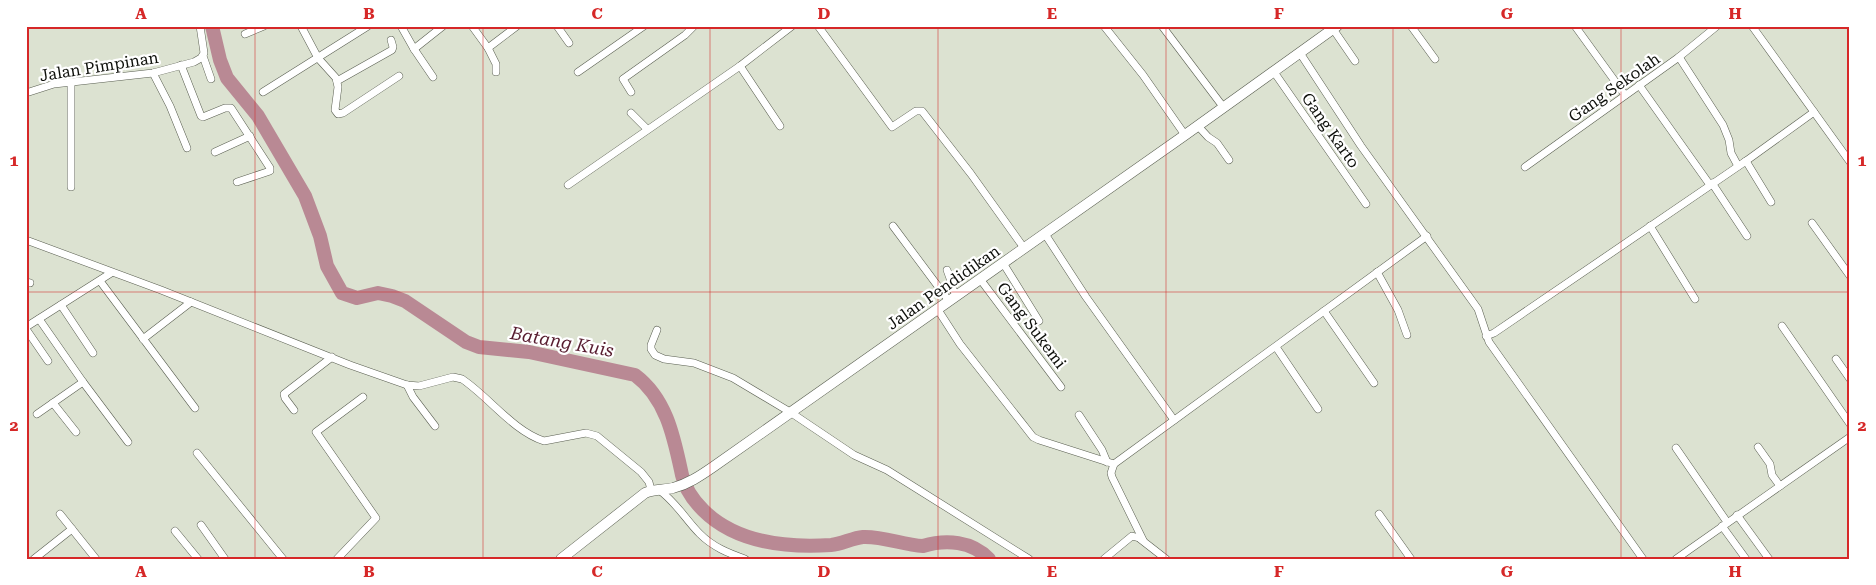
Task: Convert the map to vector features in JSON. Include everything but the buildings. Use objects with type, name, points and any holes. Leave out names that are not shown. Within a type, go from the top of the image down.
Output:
[{"type":"main road","name":"Jalan Pendidikan","points":[[561,559],[637,498],[655,490],[675,487],[693,480],[938,310],[951,295],[980,279],[1045,234],[1335,28]]},
{"type":"street","points":[[200,26],[205,49],[203,56],[211,79]]},
{"type":"street","points":[[246,34],[264,26]]},
{"type":"street","points":[[301,26],[318,58],[337,81],[336,110],[340,114],[399,76]]},
{"type":"street","points":[[262,92],[368,26]]},
{"type":"street","points":[[401,26],[433,77]]},
{"type":"street","points":[[414,49],[443,26]]},
{"type":"street","points":[[472,26],[488,48],[496,64],[496,72]]},
{"type":"street","points":[[488,48],[517,26]]},
{"type":"street","points":[[557,26],[569,44]]},
{"type":"street","points":[[578,72],[644,26]]},
{"type":"street","points":[[632,92],[623,79],[685,36],[694,26]]},
{"type":"street","points":[[568,186],[740,66],[792,26]]},
{"type":"street","points":[[818,26],[892,127],[916,111],[922,111],[971,174],[1024,248]]},
{"type":"street","points":[[1104,26],[1144,75],[1185,135]]},
{"type":"street","points":[[1162,26],[1224,108]]},
{"type":"street","points":[[1411,26],[1435,59]]},
{"type":"street","points":[[1575,26],[1625,95]]},
{"type":"street","name":"Gang Sekolah","points":[[1525,167],[1679,57],[1717,26]]},
{"type":"street","points":[[1752,26],[1850,162]]},
{"type":"street","points":[[1335,28],[1355,61]]},
{"type":"street","points":[[337,81],[392,50],[394,47],[391,40]]},
{"type":"street","points":[[1300,53],[1361,146],[1478,309],[1486,336],[1642,559]]},
{"type":"street","name":"Jalan Pimpinan","points":[[26,93],[46,86],[71,82],[153,73],[199,60],[203,56]]},
{"type":"street","points":[[1679,57],[1723,125],[1729,140],[1731,153],[1738,166]]},
{"type":"street","points":[[181,65],[201,116],[230,108],[250,136],[270,170],[237,182]]},
{"type":"street","points":[[740,66],[780,126]]},
{"type":"street","name":"Gang Karto","points":[[1274,72],[1366,204]]},
{"type":"street","points":[[153,73],[170,106],[187,148]]},
{"type":"street","points":[[71,82],[71,187]]},
{"type":"street","points":[[1640,85],[1747,236]]},
{"type":"street","points":[[1486,336],[1494,334],[1814,112]]},
{"type":"street","points":[[631,113],[647,130]]},
{"type":"street","points":[[1198,126],[1216,143],[1229,160]]},
{"type":"street","points":[[215,152],[250,136]]},
{"type":"street","points":[[1746,161],[1771,202]]},
{"type":"street","points":[[1812,223],[1850,276]]},
{"type":"street","points":[[893,226],[951,295]]},
{"type":"street","points":[[1650,226],[1695,298]]},
{"type":"street","points":[[1045,234],[1086,297],[1174,420]]},
{"type":"street","points":[[1111,466],[1427,236]]},
{"type":"street","points":[[26,240],[73,256],[111,273],[407,385],[425,385],[453,377],[462,379],[525,431],[539,440],[544,441],[586,434],[597,436],[641,472],[655,490],[676,505],[700,534],[712,544],[745,559]]},
{"type":"street","points":[[1003,263],[1038,321]]},
{"type":"street","points":[[947,270],[952,284],[951,295]]},
{"type":"street","points":[[1377,272],[1398,310],[1407,336]]},
{"type":"street","points":[[48,361],[26,328],[111,273]]},
{"type":"street","name":"Gang Sukemi","points":[[980,279],[1061,387]]},
{"type":"street","points":[[100,281],[195,408]]},
{"type":"street","points":[[143,339],[191,302]]},
{"type":"street","points":[[61,305],[93,353]]},
{"type":"street","points":[[938,310],[960,344],[1033,437],[1111,466]]},
{"type":"street","points":[[1324,311],[1374,383]]},
{"type":"street","points":[[39,319],[128,442]]},
{"type":"street","points":[[1782,326],[1850,424]]},
{"type":"street","points":[[657,330],[651,345],[655,355],[664,359],[694,363],[723,373],[790,412],[854,455],[888,470],[1029,559]]},
{"type":"street","points":[[1276,347],[1318,409]]},
{"type":"street","points":[[294,410],[284,398],[284,394],[332,357]]},
{"type":"street","points":[[1836,359],[1850,379]]},
{"type":"street","points":[[36,414],[83,382]]},
{"type":"street","points":[[407,385],[435,426]]},
{"type":"street","points":[[338,559],[376,518],[316,432],[363,397]]},
{"type":"street","points":[[53,403],[76,432]]},
{"type":"street","points":[[1079,415],[1111,466],[1143,540]]},
{"type":"street","points":[[1676,559],[1850,437]]},
{"type":"street","points":[[1758,447],[1770,464],[1772,475],[1780,486]]},
{"type":"street","points":[[1676,448],[1746,559]]},
{"type":"street","points":[[197,453],[283,559]]},
{"type":"street","points":[[60,514],[96,559]]},
{"type":"street","points":[[1379,514],[1411,559]]},
{"type":"street","points":[[1737,515],[1770,559]]},
{"type":"street","points":[[201,525],[226,559]]},
{"type":"street","points":[[34,559],[72,529]]},
{"type":"street","points":[[175,531],[198,559]]},
{"type":"street","points":[[1104,559],[1132,536],[1143,540],[1166,559]]},
{"type":"waterway","name":"Batang Kuis","points":[[212,26],[220,60],[227,78],[258,116],[305,196],[320,236],[327,266],[342,293],[357,298],[378,293],[405,301],[466,342],[479,347],[529,352],[635,375],[655,396],[668,420],[687,490],[703,510],[731,530],[762,541],[814,546],[831,545],[863,537],[923,546],[950,542],[975,548],[989,559]]}]
